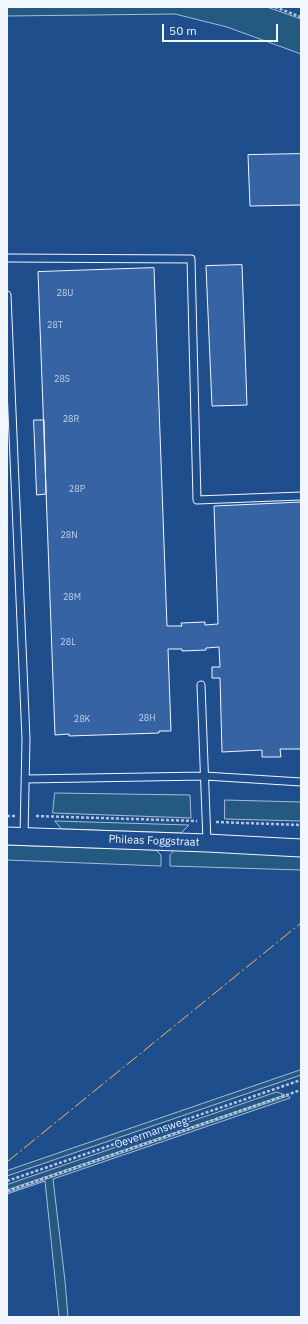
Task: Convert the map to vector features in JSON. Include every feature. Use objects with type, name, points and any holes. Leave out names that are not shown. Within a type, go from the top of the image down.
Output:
[{"type":"street","name":"Phileas Foggstraat","points":[[7,836],[301,848]]},
{"type":"lane","points":[[7,258],[191,259],[197,500],[301,496]]},
{"type":"lane","points":[[7,295],[26,723],[24,836]]},
{"type":"lane","points":[[201,685],[207,843]]},
{"type":"lane","points":[[26,779],[205,776],[301,782]]},
{"type":"path","points":[[275,7],[301,17]]},
{"type":"path","points":[[7,816],[301,825]]},
{"type":"path","name":"Oevermansweg","points":[[7,1181],[301,1080]]},
{"type":"path","name":"Oevermansweg","points":[[7,1192],[301,1090]]},
{"type":"shaded area","points":[[7,7],[267,7],[301,19],[301,54],[227,27],[175,14],[7,16]]},
{"type":"shaded area","points":[[55,793],[190,795],[191,818],[53,813]]},
{"type":"shaded area","points":[[225,800],[301,802],[301,821],[225,819]]},
{"type":"shaded area","points":[[55,821],[189,825],[181,833],[62,829]]},
{"type":"shaded area","points":[[7,845],[156,850],[161,855],[161,866],[7,860]]},
{"type":"shaded area","points":[[175,850],[301,855],[301,870],[170,866],[170,855]]},
{"type":"shaded area","points":[[301,1070],[301,1075],[7,1176],[7,1171]]},
{"type":"shaded area","points":[[277,1092],[285,1095],[7,1190],[7,1185]]},
{"type":"shaded area","points":[[289,1096],[290,1098],[53,1179],[68,1317],[59,1317],[45,1181],[7,1193]]},
{"type":"building","points":[[301,154],[301,205],[250,206],[248,155]]},
{"type":"building","points":[[242,265],[247,405],[212,406],[206,266]]},
{"type":"building","points":[[154,268],[167,626],[182,626],[181,623],[205,622],[205,625],[218,624],[214,506],[301,502],[301,749],[280,749],[281,757],[262,757],[262,750],[222,752],[220,678],[212,678],[212,667],[220,667],[219,647],[206,648],[206,650],[182,651],[182,649],[168,649],[171,731],[159,731],[159,733],[69,736],[69,734],[55,735],[38,272]]},
{"type":"building","points":[[34,420],[44,420],[46,494],[37,495]]},
{"type":"power","points":[[7,1162],[301,923]]}]
